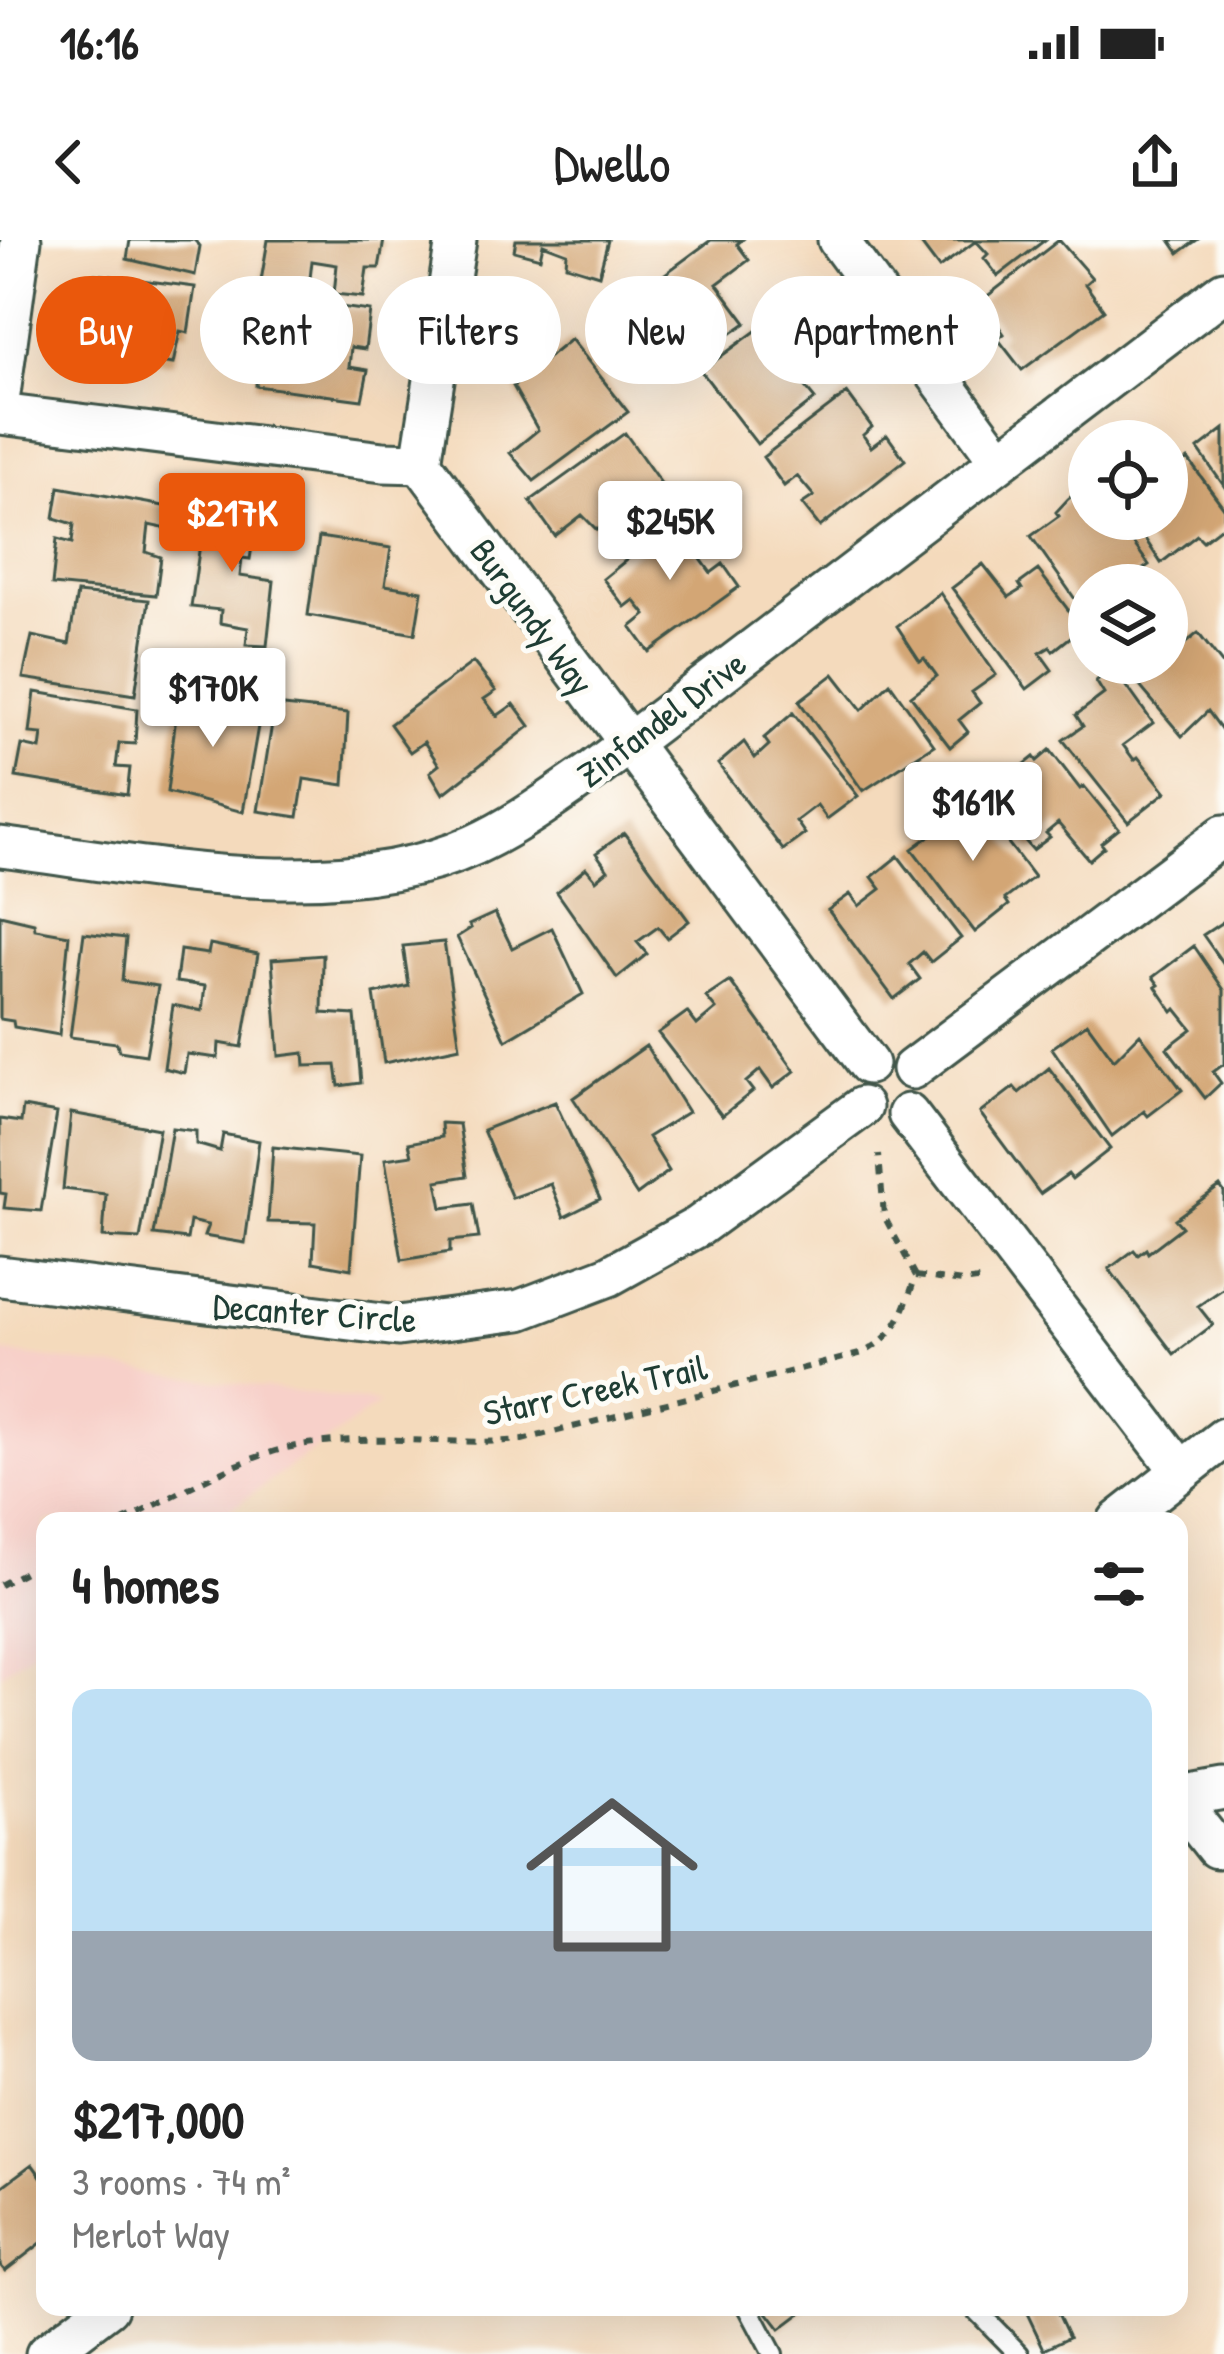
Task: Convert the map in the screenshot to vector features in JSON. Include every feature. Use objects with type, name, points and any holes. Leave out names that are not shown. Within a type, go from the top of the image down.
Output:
[{"type":"street","points":[[0,394],[21,240]]},
{"type":"street","points":[[0,414],[421,463],[456,240]]},
{"type":"street","points":[[838,240],[1000,461]]},
{"type":"street","name":"Zinfandel Drive","points":[[0,847],[261,879],[392,871],[470,848],[522,820],[628,743],[1224,291]]},
{"type":"street","name":"Burgundy Way","points":[[421,463],[868,1064]]},
{"type":"street","points":[[912,1069],[1224,835]]},
{"type":"street","points":[[886,1057],[912,1069],[919,1088],[908,1114],[884,1120],[862,1107],[857,1079],[868,1064],[886,1057]]},
{"type":"street","name":"Decanter Circle","points":[[0,1276],[398,1326],[520,1310],[609,1276],[699,1226],[862,1107]]},
{"type":"street","points":[[908,1114],[1181,1471]]},
{"type":"street","points":[[1129,1512],[1224,1438]]},
{"type":"street","points":[[1188,1797],[1224,1789]]},
{"type":"street","points":[[1188,1811],[1216,1848]]},
{"type":"street","points":[[46,2354],[96,2316]]},
{"type":"lane","points":[[753,2316],[773,2354]]},
{"type":"lane","points":[[982,2316],[1019,2354]]},
{"type":"path","points":[[880,1155],[884,1216],[916,1276],[963,1282],[985,1279]]},
{"type":"path","name":"Starr Creek Trail","points":[[142,1512],[248,1462],[296,1446],[338,1441],[476,1444],[522,1440],[840,1361],[886,1340],[898,1326],[916,1276]]},
{"type":"path","points":[[0,1586],[36,1566]]},
{"type":"shaded area","points":[[0,1352],[380,1403],[227,1512],[36,1512],[36,1649],[0,1675]]},
{"type":"building","points":[[130,240],[194,240],[200,246],[195,275],[127,259]]},
{"type":"building","points":[[268,240],[384,240],[379,268],[367,268],[363,297],[353,296],[353,276],[336,276],[337,265],[312,261],[310,276],[262,276]]},
{"type":"building","points":[[516,240],[608,240],[599,275],[566,265],[567,253],[543,244],[540,258],[514,251]]},
{"type":"building","points":[[711,240],[742,240],[737,244],[749,260],[727,276],[662,276]]},
{"type":"building","points":[[918,240],[1045,240],[998,276],[976,241],[939,268]]},
{"type":"building","points":[[1059,240],[1092,278],[1085,284],[1104,310],[1022,370],[1000,342],[1004,334],[1000,286]]},
{"type":"building","points":[[1170,240],[1197,240],[1179,253]]},
{"type":"building","points":[[176,285],[195,287],[188,333],[180,331],[176,350]]},
{"type":"building","points":[[727,297],[746,323],[727,336]]},
{"type":"building","points":[[353,309],[370,311],[365,349],[353,347]]},
{"type":"building","points":[[751,334],[751,384],[803,384],[815,399],[757,444],[711,384],[727,384],[727,352]]},
{"type":"building","points":[[571,339],[585,357],[585,384],[606,384],[628,412],[534,481],[510,453],[538,430],[513,386],[561,384],[561,347]]},
{"type":"building","points":[[353,368],[368,370],[362,400],[256,386],[353,384]]},
{"type":"building","points":[[847,393],[872,427],[863,435],[871,447],[887,435],[905,460],[820,527],[802,504],[814,496],[797,476],[784,486],[763,457]]},
{"type":"building","points":[[1224,429],[1224,486],[1198,449]]},
{"type":"building","points":[[625,433],[675,503],[617,548],[601,527],[597,530],[582,515],[555,536],[530,501]]},
{"type":"building","points":[[1188,459],[1224,508],[1224,525],[1203,541],[1197,535],[1161,563],[1146,540],[1188,540]]},
{"type":"building","points":[[59,487],[169,507],[167,529],[149,525],[146,552],[161,557],[156,595],[52,585],[57,539],[72,543],[74,524],[54,518]]},
{"type":"building","points":[[1068,499],[1068,540],[1131,540],[1148,564],[1068,564],[1068,589],[1031,536],[1059,516],[1056,512]]},
{"type":"building","points":[[205,509],[257,515],[250,559],[242,558],[240,576],[274,581],[267,646],[246,645],[248,628],[220,623],[221,610],[191,607]]},
{"type":"building","points":[[685,512],[706,542],[695,551],[711,573],[723,564],[739,587],[649,652],[631,627],[646,615],[634,600],[625,607],[603,579]]},
{"type":"building","points":[[319,537],[391,548],[385,585],[422,591],[415,634],[308,615]]},
{"type":"building","points":[[983,564],[1009,597],[1038,570],[1068,610],[1068,639],[1053,651],[1050,647],[1040,653],[1052,670],[1027,689],[952,588]]},
{"type":"building","points":[[77,593],[149,600],[135,695],[23,678],[32,636],[69,644]]},
{"type":"building","points":[[940,593],[996,675],[972,692],[980,703],[959,720],[968,732],[950,747],[911,696],[937,676],[924,658],[920,661],[897,626]]},
{"type":"building","points":[[1198,633],[1224,666],[1224,733],[1208,711],[1182,736],[1138,684],[1188,684],[1188,641]]},
{"type":"building","points":[[473,662],[496,691],[484,699],[497,716],[514,704],[530,726],[443,794],[430,772],[439,765],[424,742],[410,752],[390,724]]},
{"type":"building","points":[[834,674],[862,710],[890,683],[934,745],[863,791],[799,701]]},
{"type":"building","points":[[1098,684],[1125,684],[1153,723],[1123,745],[1166,792],[1128,822],[1063,740],[1083,726],[1076,715],[1104,694]]},
{"type":"building","points":[[179,691],[226,697],[226,704],[261,709],[243,812],[167,792]]},
{"type":"building","points":[[35,692],[137,709],[135,744],[119,743],[116,767],[130,768],[127,795],[16,777],[22,745],[40,749],[42,734],[30,733]]},
{"type":"building","points":[[275,705],[348,713],[344,785],[304,779],[298,817],[258,811]]},
{"type":"building","points":[[793,713],[858,796],[827,819],[817,805],[796,821],[805,834],[783,850],[718,764],[744,742],[755,758],[769,745],[764,738]]},
{"type":"building","points":[[1050,750],[1119,829],[1089,860],[1058,823],[1046,833],[1050,837],[1033,850],[981,790]]},
{"type":"building","points":[[973,797],[1034,877],[1005,899],[1009,905],[975,932],[912,849]]},
{"type":"building","points":[[624,833],[689,921],[667,938],[658,927],[637,942],[647,954],[617,978],[557,892],[586,868],[596,880],[608,870],[596,853]]},
{"type":"building","points":[[898,856],[961,938],[931,962],[923,952],[909,964],[920,979],[894,999],[828,910],[850,894],[859,906],[881,889],[872,877]]},
{"type":"building","points":[[495,913],[512,948],[552,928],[583,994],[506,1040],[457,937],[469,925]]},
{"type":"building","points":[[0,915],[34,923],[35,929],[69,935],[59,1035],[14,1027],[13,1021],[0,1019]]},
{"type":"building","points":[[1224,921],[1224,965],[1203,935]]},
{"type":"building","points":[[84,933],[126,938],[122,981],[158,986],[146,1055],[119,1051],[117,1043],[70,1037]]},
{"type":"building","points":[[444,942],[460,1047],[384,1063],[374,994],[409,986],[403,946]]},
{"type":"building","points":[[210,944],[258,954],[242,1047],[219,1043],[218,1058],[187,1054],[184,1073],[164,1068],[173,1005],[202,1011],[205,986],[176,982],[180,950],[208,954]]},
{"type":"building","points":[[1194,946],[1224,990],[1224,1064],[1213,1072],[1221,1083],[1205,1098],[1167,1048],[1192,1029],[1176,1009],[1173,1012],[1153,977]]},
{"type":"building","points":[[323,955],[322,1013],[355,1015],[361,1083],[339,1086],[336,1065],[305,1066],[304,1053],[279,1056],[272,959]]},
{"type":"building","points":[[730,981],[795,1071],[773,1088],[760,1070],[746,1082],[753,1091],[722,1116],[658,1033],[687,1012],[697,1025],[716,1009],[706,997]]},
{"type":"building","points":[[1087,1023],[1114,1060],[1140,1034],[1182,1090],[1112,1136],[1052,1048]]},
{"type":"building","points":[[646,1046],[688,1112],[648,1137],[669,1171],[637,1195],[573,1098]]},
{"type":"building","points":[[1049,1068],[1110,1149],[1072,1179],[1068,1174],[1040,1194],[980,1113],[1014,1087],[1019,1093]]},
{"type":"building","points":[[555,1102],[600,1199],[564,1217],[551,1184],[512,1198],[483,1130]]},
{"type":"building","points":[[23,1107],[57,1113],[41,1211],[4,1208],[6,1194],[0,1193],[0,1119],[21,1122]]},
{"type":"building","points":[[71,1113],[159,1129],[140,1239],[103,1237],[106,1194],[63,1189]]},
{"type":"building","points":[[441,1123],[459,1124],[467,1176],[437,1181],[442,1208],[473,1204],[479,1238],[450,1241],[450,1252],[402,1260],[385,1159],[412,1155],[409,1143],[442,1137]]},
{"type":"building","points":[[172,1128],[196,1131],[196,1144],[220,1151],[223,1134],[259,1141],[245,1243],[204,1236],[208,1225],[190,1221],[187,1239],[154,1235]]},
{"type":"building","points":[[273,1147],[360,1156],[351,1269],[313,1262],[315,1223],[268,1222]]},
{"type":"building","points":[[1220,1186],[1224,1192],[1224,1288],[1198,1306],[1213,1325],[1174,1354],[1109,1269],[1134,1250],[1138,1255],[1146,1249],[1148,1253],[1182,1227],[1175,1219]]},
{"type":"building","points":[[32,2164],[36,2170],[36,2247],[5,2271],[0,2265],[0,2188]]},
{"type":"building","points":[[770,2316],[797,2316],[780,2329]]},
{"type":"building","points":[[1028,2316],[1059,2316],[1069,2337],[1044,2349]]}]
